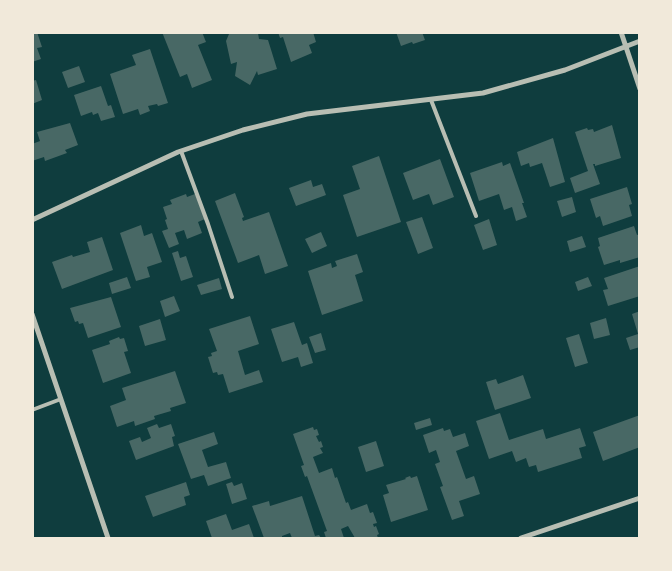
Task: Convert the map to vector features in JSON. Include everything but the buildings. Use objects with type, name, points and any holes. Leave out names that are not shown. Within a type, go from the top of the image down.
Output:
[{"type":"street","points":[[621,32],[640,89]]},
{"type":"street","points":[[32,220],[181,151],[243,130],[307,114],[483,93],[565,70],[640,41]]},
{"type":"street","points":[[32,314],[108,538]]},
{"type":"street","points":[[521,538],[640,498]]},
{"type":"lane","points":[[431,100],[476,216]]},
{"type":"lane","points":[[181,151],[232,297]]},
{"type":"lane","points":[[32,410],[61,399]]}]
